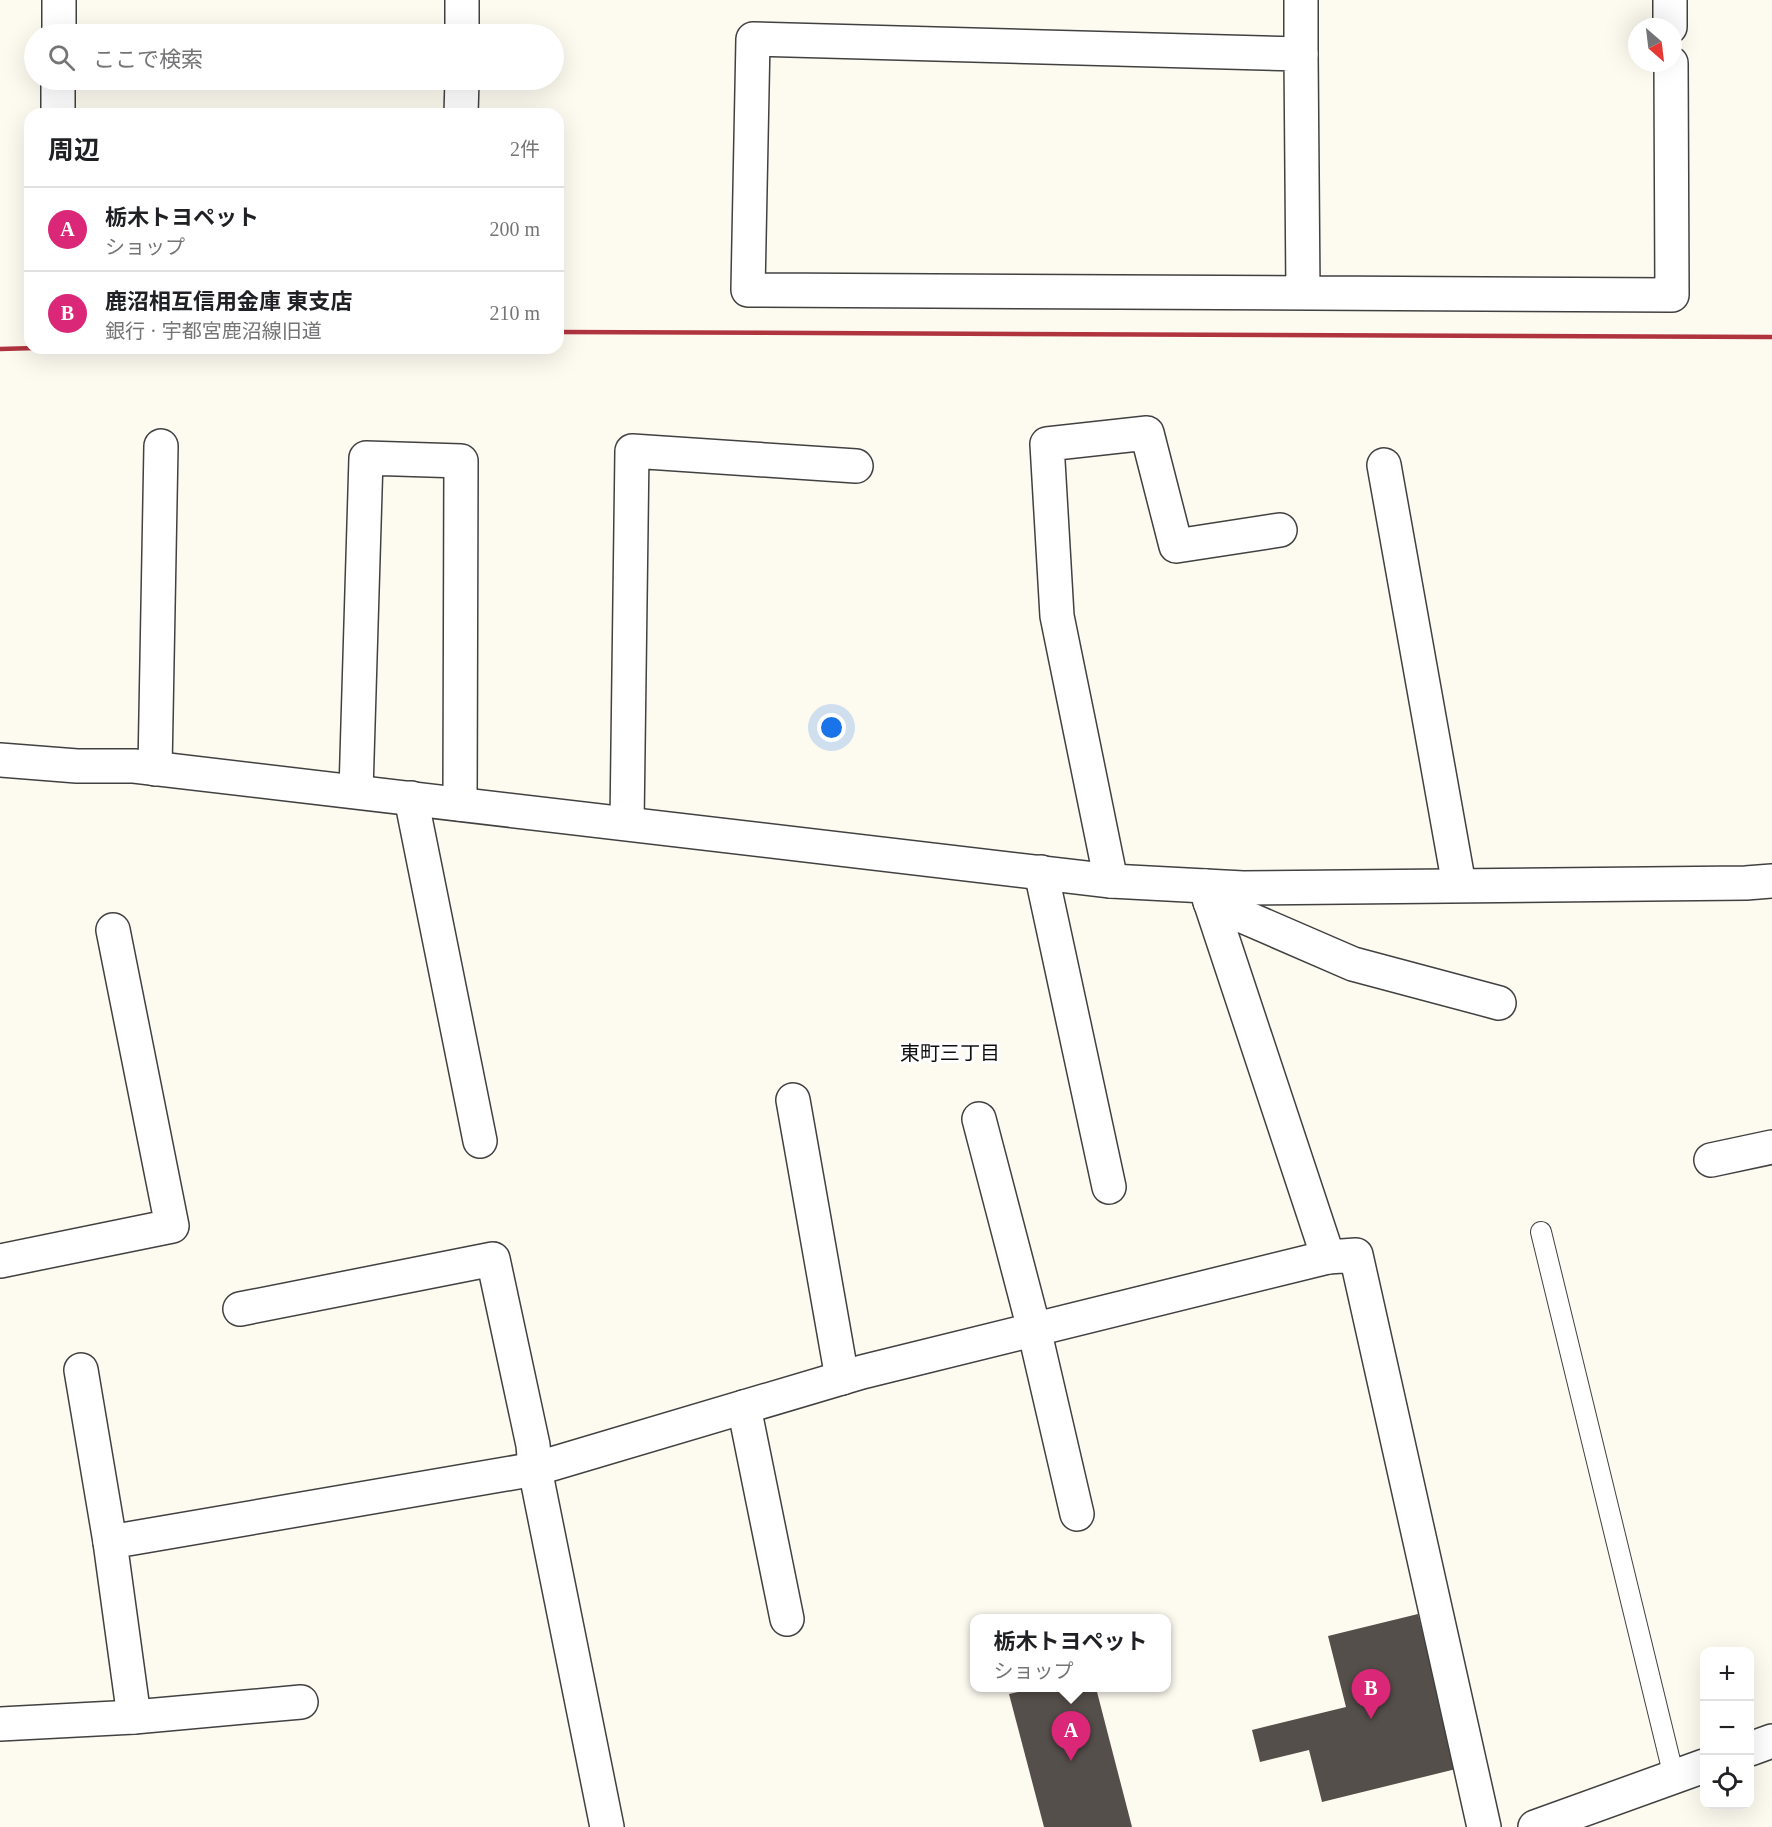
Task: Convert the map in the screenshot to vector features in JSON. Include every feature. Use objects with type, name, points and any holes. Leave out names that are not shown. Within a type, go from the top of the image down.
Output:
[{"type":"street","points":[[59,0],[59,24]]},
{"type":"street","points":[[462,0],[462,24]]},
{"type":"street","points":[[1301,0],[1303,293]]},
{"type":"street","points":[[1670,0],[1670,18]]},
{"type":"street","points":[[1301,54],[753,39],[748,290],[1671,295],[1671,72]]},
{"type":"street","points":[[58,90],[58,108]]},
{"type":"street","points":[[461,108],[462,90]]},
{"type":"street","points":[[1111,881],[1057,616],[1047,444],[1147,433],[1176,546],[1280,530]]},
{"type":"street","points":[[155,769],[161,446]]},
{"type":"street","points":[[627,823],[632,451],[856,466]]},
{"type":"street","points":[[356,791],[366,458],[461,461],[460,804]]},
{"type":"street","points":[[1384,465],[1459,885]]},
{"type":"street","points":[[0,760],[77,766],[135,766],[1041,872],[1207,894],[1243,888],[1772,881]]},
{"type":"street","points":[[411,798],[480,1141]]},
{"type":"street","points":[[1041,872],[1109,1187]]},
{"type":"street","points":[[1207,894],[1353,963],[1499,1003]]},
{"type":"street","points":[[1207,894],[1328,1257]]},
{"type":"street","points":[[0,1261],[172,1226],[113,930]]},
{"type":"street","points":[[793,1100],[842,1378]]},
{"type":"street","points":[[979,1119],[1034,1329],[1077,1514]]},
{"type":"street","points":[[1711,1160],[1772,1147]]},
{"type":"street","points":[[110,1542],[535,1469],[842,1378],[1328,1257],[1356,1255],[1484,1827]]},
{"type":"street","points":[[240,1309],[493,1259],[533,1445],[535,1469],[606,1827]]},
{"type":"street","points":[[81,1370],[110,1542],[134,1717]]},
{"type":"street","points":[[744,1407],[787,1619]]},
{"type":"street","points":[[0,1724],[134,1717],[301,1702]]},
{"type":"street","points":[[1754,1747],[1772,1741]]},
{"type":"street","points":[[1535,1827],[1689,1771]]},
{"type":"lane","points":[[1541,1232],[1689,1771]]},
{"type":"building","points":[[1418,1614],[1456,1769],[1322,1802],[1309,1750],[1260,1762],[1252,1730],[1346,1707],[1328,1636]]},
{"type":"building","points":[[1097,1692],[1132,1827],[1044,1827],[1009,1694]]},
{"type":"railway","points":[[564,332],[1772,337]]},
{"type":"railway","points":[[0,349],[24,348]]},
{"type":"place","name":"鹿沼相互信用金庫 東支店","points":[[1371,1719]]},
{"type":"place","name":"栃木トヨペット","points":[[1071,1761]]},
{"type":"district","name":"東町三丁目","points":[[950,1053]]}]
